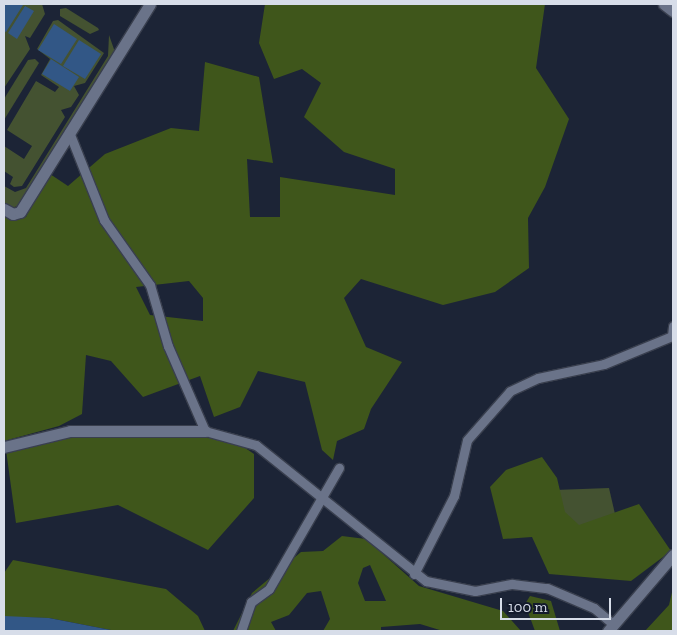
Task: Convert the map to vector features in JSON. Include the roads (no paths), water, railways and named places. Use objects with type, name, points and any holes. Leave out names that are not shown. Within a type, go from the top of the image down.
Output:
[{"type":"street","points":[[4,209],[13,214],[20,212],[150,4]]},
{"type":"street","points":[[664,4],[673,11]]},
{"type":"street","points":[[69,132],[104,220],[150,285],[168,346],[205,432]]},
{"type":"street","points":[[414,574],[454,496],[467,440],[510,392],[538,378],[604,364],[673,336],[673,326]]},
{"type":"street","points":[[4,447],[70,431],[205,432],[256,445],[325,498],[414,574],[475,591],[512,584],[547,588],[594,608],[611,628],[673,555]]},
{"type":"street","points":[[241,631],[251,602],[269,589],[325,498],[339,468]]},
{"type":"water","points":[[4,4],[23,5],[6,32],[4,31]]},
{"type":"water","points":[[25,6],[34,11],[17,39],[8,33]]},
{"type":"water","points":[[54,24],[77,39],[61,64],[38,50]]},
{"type":"water","points":[[79,40],[101,54],[85,79],[63,66]]},
{"type":"water","points":[[51,59],[79,77],[70,91],[42,74]]},
{"type":"water","points":[[4,616],[49,618],[116,631],[4,631]]}]
